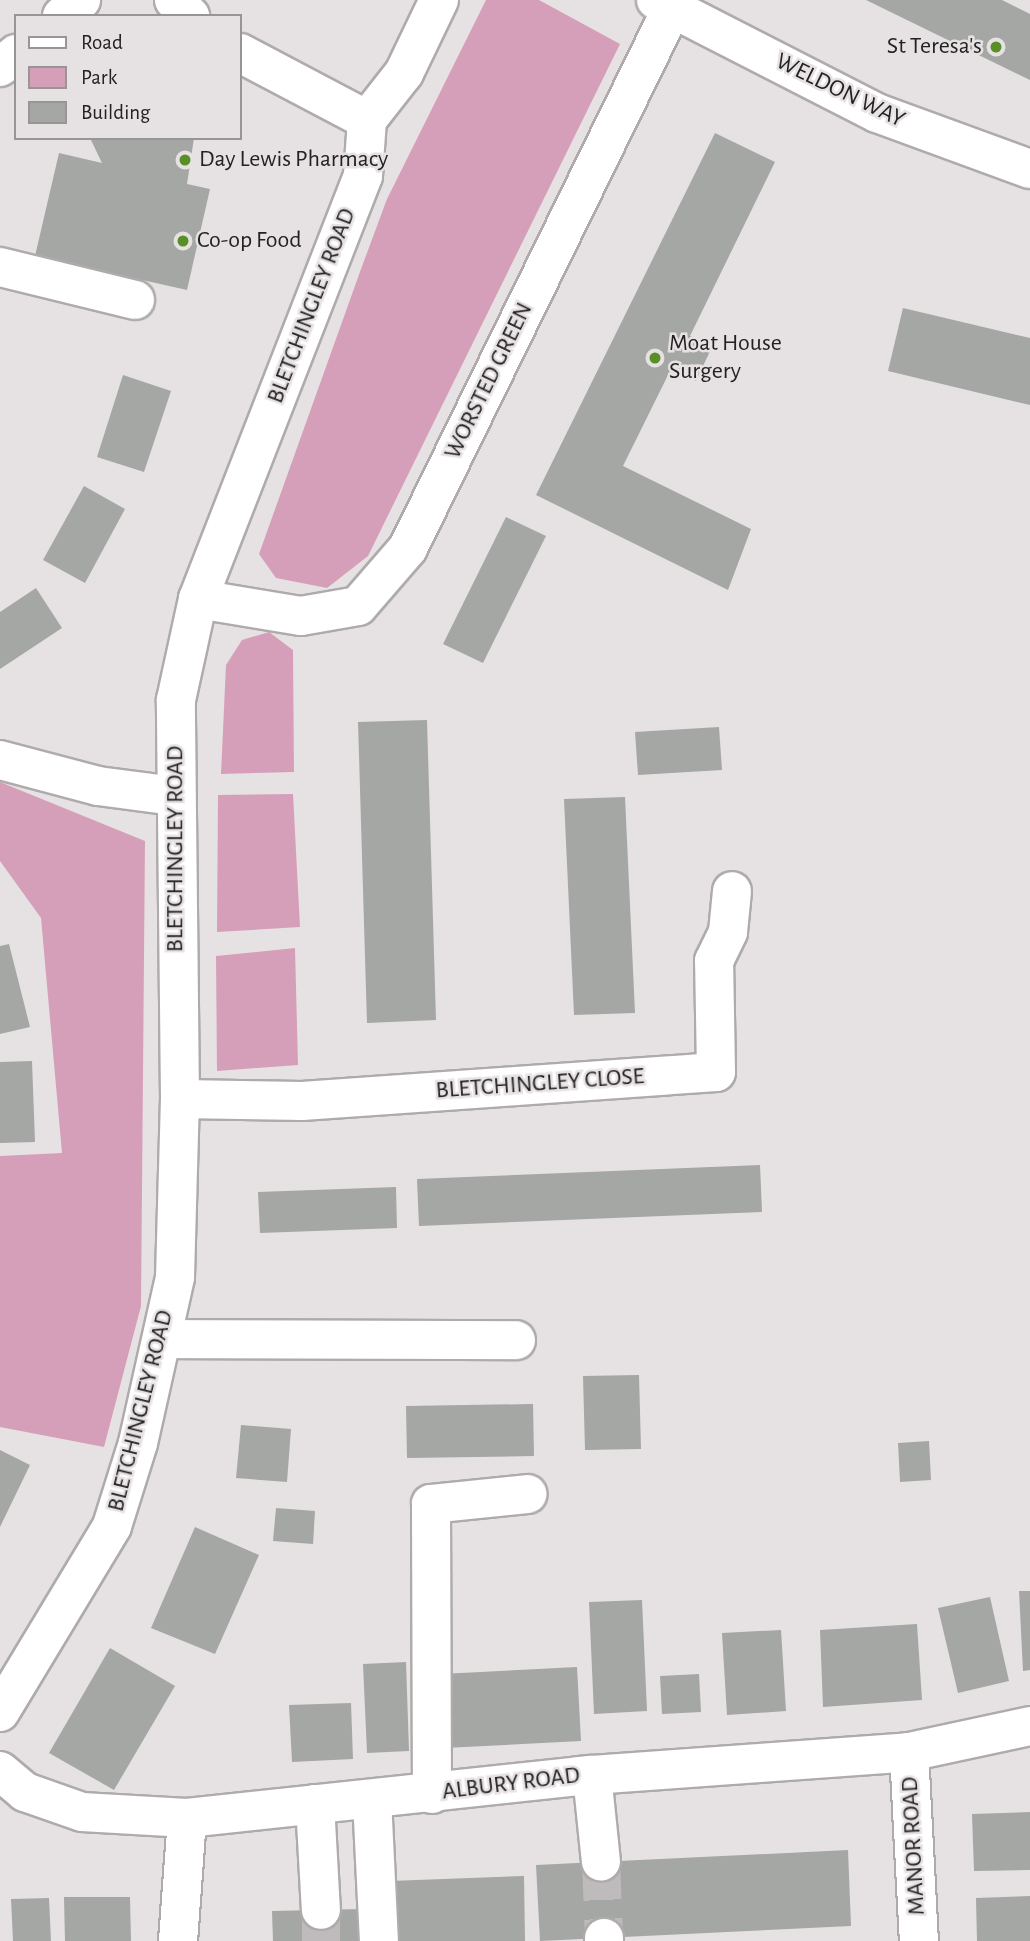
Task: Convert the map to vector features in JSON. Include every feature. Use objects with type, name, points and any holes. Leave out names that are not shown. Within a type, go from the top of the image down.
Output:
[{"type":"street","points":[[64,14],[81,0]]},
{"type":"street","points":[[174,0],[188,14]]},
{"type":"street","points":[[242,53],[368,120],[404,73],[439,0]]},
{"type":"street","name":"WELDON WAY","points":[[668,3],[877,113],[1030,169]]},
{"type":"street","name":"WORSTED GREEN","points":[[198,598],[301,616],[358,606],[408,548],[668,3]]},
{"type":"street","name":"BLETCHINGLEY ROAD","points":[[0,1712],[112,1525],[138,1443],[175,1278],[180,1099],[176,700],[198,598],[363,176],[368,120]]},
{"type":"street","points":[[0,267],[135,300]]},
{"type":"street","points":[[0,760],[98,786],[175,796]]},
{"type":"street","name":"BLETCHINGLEY CLOSE","points":[[180,1099],[302,1101],[716,1072],[714,961],[728,932],[732,891]]},
{"type":"street","points":[[162,1339],[516,1340]]},
{"type":"street","points":[[432,1794],[431,1504],[527,1494]]},
{"type":"street","name":"ALBURY ROAD","points":[[0,1772],[25,1792],[82,1812],[187,1818],[592,1775],[909,1752],[1030,1726]]},
{"type":"street","name":"MANOR ROAD","points":[[909,1752],[919,1941]]},
{"type":"street","points":[[592,1775],[601,1862]]},
{"type":"street","points":[[372,1799],[379,1941]]},
{"type":"street","points":[[315,1804],[321,1910]]},
{"type":"street","points":[[178,1941],[187,1818]]},
{"type":"green space","points":[[486,0],[539,0],[620,44],[368,556],[327,588],[276,578],[259,554],[361,269],[387,199]]},
{"type":"green space","points":[[269,632],[293,650],[294,772],[221,774],[226,665],[242,640]]},
{"type":"green space","points":[[0,782],[145,841],[141,1306],[104,1447],[0,1427],[0,1156],[62,1153],[41,918],[0,861]]},
{"type":"green space","points":[[293,794],[300,927],[217,932],[218,795]]},
{"type":"green space","points":[[295,948],[298,1065],[217,1071],[216,956]]},
{"type":"building","name":"St Teresa's","points":[[866,0],[1002,0],[1030,14],[1030,80]]},
{"type":"building","name":"Moat House Surgery","points":[[715,133],[775,162],[690,336],[712,347],[696,381],[671,369],[623,466],[751,529],[728,590],[536,495]]},
{"type":"building","points":[[91,140],[194,140],[187,184],[210,189],[187,290],[35,256],[59,153],[102,163]]},
{"type":"building","points":[[903,308],[1030,338],[1030,405],[888,371]]},
{"type":"building","points":[[123,375],[171,391],[144,472],[97,457]]},
{"type":"building","points":[[84,486],[125,509],[85,583],[43,560]]},
{"type":"building","points":[[506,517],[546,536],[483,663],[443,644]]},
{"type":"building","points":[[36,588],[62,628],[0,669],[0,612]]},
{"type":"building","points":[[427,720],[436,1020],[367,1023],[358,722]]},
{"type":"building","points":[[719,727],[722,770],[638,775],[635,732]]},
{"type":"building","points":[[625,797],[635,1013],[574,1015],[564,799]]},
{"type":"building","points":[[9,944],[30,1027],[0,1034],[0,946]]},
{"type":"building","points":[[32,1061],[35,1142],[0,1143],[0,1062]]},
{"type":"building","points":[[760,1165],[762,1212],[419,1226],[417,1179]]},
{"type":"building","points":[[396,1187],[397,1228],[260,1233],[258,1192]]},
{"type":"building","points":[[639,1375],[641,1449],[585,1450],[583,1376]]},
{"type":"building","points":[[533,1404],[534,1456],[407,1458],[406,1406]]},
{"type":"building","points":[[241,1425],[291,1429],[287,1482],[236,1478]]},
{"type":"building","points":[[929,1441],[931,1480],[900,1482],[898,1443]]},
{"type":"building","points":[[0,1450],[30,1465],[0,1527]]},
{"type":"building","points":[[276,1508],[315,1511],[313,1544],[273,1541]]},
{"type":"building","points":[[195,1527],[259,1555],[215,1654],[151,1628]]},
{"type":"building","points":[[1019,1591],[1030,1591],[1030,1670],[1023,1671]]},
{"type":"building","points":[[990,1597],[1009,1681],[958,1693],[938,1608]]},
{"type":"building","points":[[642,1600],[647,1711],[594,1714],[589,1602]]},
{"type":"building","points":[[917,1624],[922,1700],[823,1707],[820,1630]]},
{"type":"building","points":[[781,1630],[786,1711],[727,1715],[722,1633]]},
{"type":"building","points":[[110,1648],[175,1686],[114,1790],[49,1753]]},
{"type":"building","points":[[406,1662],[409,1751],[367,1753],[363,1664]]},
{"type":"building","points":[[577,1667],[581,1741],[445,1748],[441,1674]]},
{"type":"building","points":[[699,1674],[701,1712],[662,1714],[660,1676]]},
{"type":"building","points":[[351,1703],[353,1759],[292,1762],[289,1705]]},
{"type":"building","points":[[1030,1812],[1030,1870],[974,1871],[972,1814]]},
{"type":"building","points":[[848,1850],[851,1926],[540,1941],[536,1865]]},
{"type":"building","points":[[524,1876],[525,1941],[392,1941],[390,1881]]},
{"type":"building","points":[[1030,1896],[1030,1941],[977,1941],[976,1898]]},
{"type":"building","points":[[64,1897],[130,1897],[131,1941],[65,1941]]},
{"type":"building","points":[[49,1898],[51,1941],[13,1941],[11,1899]]},
{"type":"building","points":[[362,1909],[363,1941],[273,1941],[272,1911]]},
{"type":"tunnel","points":[[601,1862],[604,1938]]},
{"type":"tunnel","points":[[321,1910],[321,1941]]},
{"type":"place","name":"St Teresa's","points":[[996,47]]},
{"type":"place","name":"Day Lewis Pharmacy","points":[[185,160]]},
{"type":"place","name":"Co-op Food","points":[[183,241]]},
{"type":"place","name":"Moat House Surgery","points":[[655,358]]}]
